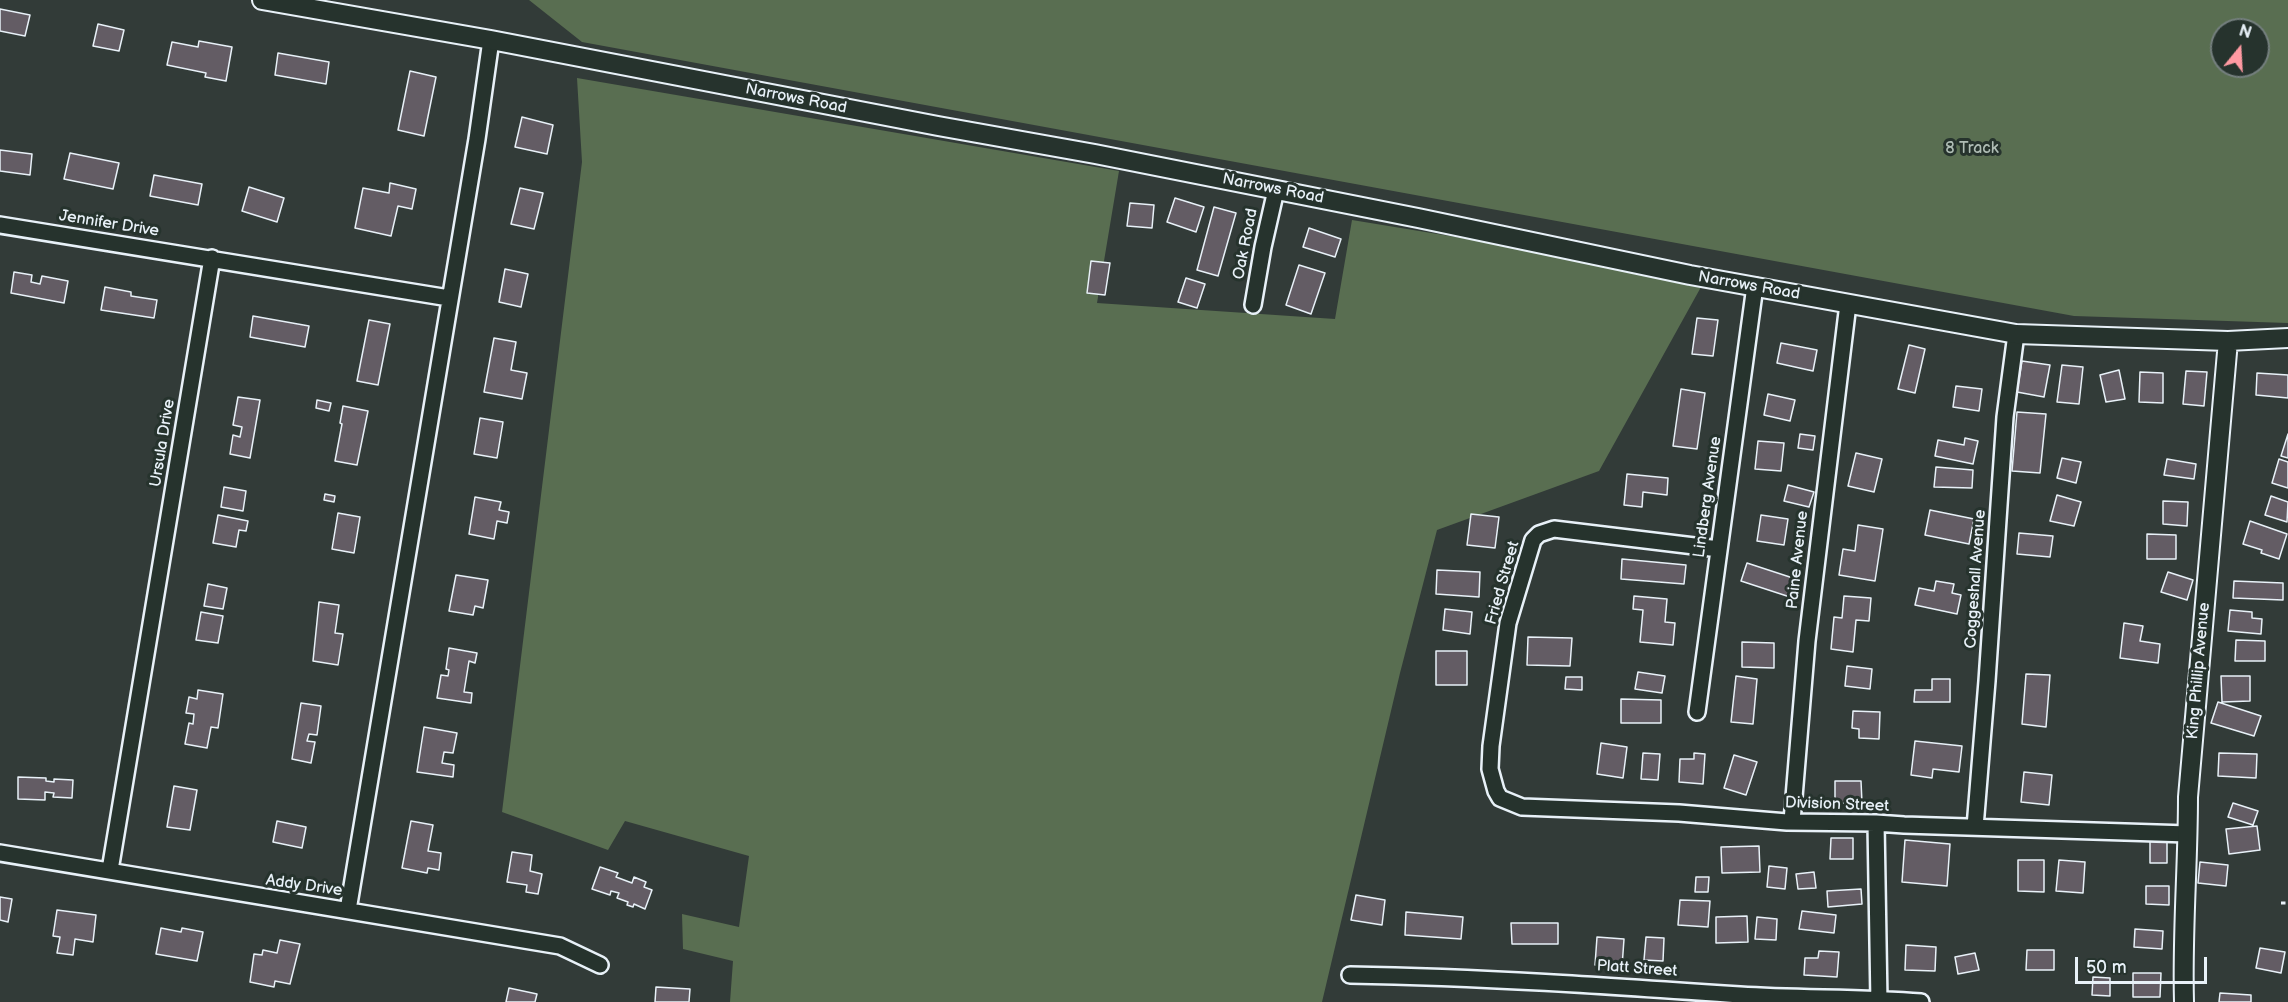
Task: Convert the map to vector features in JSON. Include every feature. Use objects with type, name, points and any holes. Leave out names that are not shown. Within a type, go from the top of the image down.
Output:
[{"type":"street","name":"Narrows Road","points":[[261,0],[491,40],[1276,190],[1690,275],[2016,333],[2228,341],[2288,338]]},
{"type":"street","points":[[348,910],[491,40]]},
{"type":"street","name":"Oak Road","points":[[1253,305],[1260,258],[1276,190]]},
{"type":"street","name":"Jennifer Drive","points":[[0,225],[212,258]]},
{"type":"street","points":[[212,258],[449,298]]},
{"type":"street","name":"Ursula Drive","points":[[110,870],[212,258]]},
{"type":"street","name":"Lindberg Avenue","points":[[1697,712],[1755,286]]},
{"type":"street","name":"Paine Avenue","points":[[1792,821],[1808,630],[1848,304]]},
{"type":"street","name":"Coggeshall Avenue","points":[[1975,828],[2005,417],[2016,333]]},
{"type":"street","name":"King Phillip Avenue","points":[[2184,1002],[2182,944],[2188,797],[2228,341]]},
{"type":"street","name":"Fried Street","points":[[1495,787],[1491,769],[1491,746],[1508,623],[1533,540],[1539,534],[1554,529],[1719,549]]},
{"type":"street","name":"Division Street","points":[[1495,787],[1500,798],[1522,807],[1679,813],[1792,821],[2188,834]]},
{"type":"street","points":[[1876,823],[1879,1000]]},
{"type":"street","name":"Addy Drive","points":[[0,853],[560,946],[600,965]]},
{"type":"street","name":"Platt Street","points":[[1350,975],[1458,977],[1705,997],[1922,1002]]},
{"type":"path","points":[[2281,903],[2288,903]]},
{"type":"green space","name":"8 Track","points":[[529,0],[2288,0],[2288,323],[2074,316],[582,42]]},
{"type":"green space","points":[[577,78],[1119,171],[1097,303],[1335,319],[1352,220],[1706,278],[1599,471],[1437,530],[1400,673],[1322,1002],[730,1002],[733,961],[683,949],[682,914],[739,927],[749,856],[625,821],[608,850],[502,812],[582,162]]},
{"type":"building","points":[[0,9],[30,15],[25,36],[0,31]]},
{"type":"building","points":[[98,24],[124,30],[119,51],[93,46]]},
{"type":"building","points":[[199,41],[232,47],[226,81],[205,77],[206,73],[167,65],[172,42],[198,47]]},
{"type":"building","points":[[278,53],[329,62],[326,84],[275,75]]},
{"type":"building","points":[[410,71],[436,77],[424,136],[398,130]]},
{"type":"building","points":[[522,117],[553,125],[547,154],[515,147]]},
{"type":"building","points":[[0,150],[32,154],[30,175],[0,171]]},
{"type":"building","points":[[70,153],[119,163],[113,189],[64,179]]},
{"type":"building","points":[[154,175],[202,184],[198,205],[150,196]]},
{"type":"building","points":[[390,183],[416,189],[412,209],[398,206],[391,236],[355,228],[363,188],[389,193]]},
{"type":"building","points":[[249,187],[284,198],[277,222],[242,211]]},
{"type":"building","points":[[520,188],[543,193],[534,229],[511,224]]},
{"type":"building","points":[[1175,198],[1204,207],[1196,232],[1167,222]]},
{"type":"building","points":[[1130,203],[1154,205],[1152,228],[1127,226]]},
{"type":"building","points":[[1214,207],[1236,213],[1218,276],[1197,270]]},
{"type":"building","points":[[1309,228],[1341,239],[1335,257],[1303,247]]},
{"type":"building","points":[[1091,261],[1110,263],[1105,295],[1087,293]]},
{"type":"building","points":[[1299,265],[1325,273],[1311,314],[1286,305]]},
{"type":"building","points":[[505,269],[528,274],[521,307],[499,302]]},
{"type":"building","points":[[14,272],[32,275],[31,282],[40,284],[42,276],[68,281],[64,303],[11,293]]},
{"type":"building","points":[[1186,278],[1205,284],[1197,308],[1178,302]]},
{"type":"building","points":[[105,287],[131,292],[131,296],[157,300],[154,318],[101,310]]},
{"type":"building","points":[[253,316],[309,326],[305,347],[250,337]]},
{"type":"building","points":[[1697,318],[1718,320],[1713,356],[1692,354]]},
{"type":"building","points":[[369,320],[390,324],[378,385],[357,381]]},
{"type":"building","points":[[494,338],[516,342],[511,370],[527,373],[522,399],[484,392]]},
{"type":"building","points":[[1781,343],[1817,350],[1813,371],[1777,363]]},
{"type":"building","points":[[1909,345],[1925,349],[1915,393],[1898,389]]},
{"type":"building","points":[[2022,361],[2050,365],[2044,397],[2017,392]]},
{"type":"building","points":[[2062,365],[2083,367],[2079,404],[2057,402]]},
{"type":"building","points":[[2119,370],[2125,399],[2106,402],[2100,375]]},
{"type":"building","points":[[2186,371],[2207,372],[2204,406],[2183,404]]},
{"type":"building","points":[[2140,372],[2163,373],[2163,403],[2139,402]]},
{"type":"building","points":[[2257,373],[2288,375],[2288,398],[2256,395]]},
{"type":"building","points":[[1956,386],[1982,389],[1979,411],[1953,407]]},
{"type":"building","points":[[1681,389],[1705,393],[1697,449],[1673,446]]},
{"type":"building","points":[[1768,394],[1795,400],[1790,421],[1764,415]]},
{"type":"building","points":[[238,397],[260,400],[250,458],[230,454],[233,435],[240,437],[242,427],[233,425]]},
{"type":"building","points":[[317,400],[331,403],[329,411],[316,408]]},
{"type":"building","points":[[343,406],[368,411],[357,465],[335,461]]},
{"type":"building","points":[[2017,412],[2046,414],[2040,473],[2012,471]]},
{"type":"building","points":[[480,418],[503,422],[497,458],[474,454]]},
{"type":"building","points":[[1800,434],[1815,436],[1813,450],[1798,448]]},
{"type":"building","points":[[2288,434],[2288,458],[2281,456]]},
{"type":"building","points":[[1965,438],[1978,441],[1973,464],[1935,456],[1938,440],[1964,445]]},
{"type":"building","points":[[1758,441],[1784,443],[1781,471],[1755,469]]},
{"type":"building","points":[[1856,453],[1882,459],[1874,492],[1848,486]]},
{"type":"building","points":[[2062,458],[2081,462],[2076,483],[2057,478]]},
{"type":"building","points":[[2167,459],[2196,464],[2194,479],[2164,475]]},
{"type":"building","points":[[2279,459],[2288,462],[2288,488],[2272,483]]},
{"type":"building","points":[[1936,467],[1973,470],[1972,488],[1934,487]]},
{"type":"building","points":[[1627,474],[1668,478],[1667,495],[1643,492],[1642,507],[1624,505]]},
{"type":"building","points":[[1788,485],[1814,492],[1809,507],[1784,501]]},
{"type":"building","points":[[224,487],[246,491],[243,511],[221,507]]},
{"type":"building","points":[[325,494],[335,496],[334,502],[324,500]]},
{"type":"building","points":[[2057,495],[2081,502],[2074,526],[2050,521]]},
{"type":"building","points":[[2271,496],[2288,502],[2287,522],[2265,515]]},
{"type":"building","points":[[475,497],[501,502],[499,510],[509,512],[507,523],[497,521],[494,539],[469,534]]},
{"type":"building","points":[[2163,501],[2188,502],[2187,526],[2163,524]]},
{"type":"building","points":[[1930,510],[1974,519],[1969,544],[1925,535]]},
{"type":"building","points":[[338,513],[360,517],[354,553],[332,549]]},
{"type":"building","points":[[1471,514],[1499,517],[1495,548],[1467,545]]},
{"type":"building","points":[[218,515],[248,521],[246,531],[239,530],[236,547],[213,543]]},
{"type":"building","points":[[1761,515],[1788,519],[1784,545],[1757,541]]},
{"type":"building","points":[[2250,521],[2287,534],[2279,559],[2243,544]]},
{"type":"building","points":[[1858,525],[1883,529],[1875,581],[1839,575],[1843,549],[1855,551]]},
{"type":"building","points":[[2019,533],[2053,536],[2050,557],[2017,554]]},
{"type":"building","points":[[2147,534],[2176,535],[2176,559],[2147,559]]},
{"type":"building","points":[[1622,559],[1686,565],[1684,584],[1621,579]]},
{"type":"building","points":[[1747,563],[1799,580],[1793,598],[1741,581]]},
{"type":"building","points":[[1437,570],[1480,572],[1479,597],[1436,594]]},
{"type":"building","points":[[2168,572],[2193,580],[2187,600],[2161,592]]},
{"type":"building","points":[[456,575],[488,580],[483,608],[475,606],[473,615],[449,611]]},
{"type":"building","points":[[1936,581],[1954,584],[1952,593],[1961,595],[1957,614],[1915,605],[1919,588],[1934,591]]},
{"type":"building","points":[[2234,581],[2283,583],[2283,600],[2233,598]]},
{"type":"building","points":[[208,584],[227,588],[223,609],[204,606]]},
{"type":"building","points":[[1634,596],[1667,599],[1665,622],[1675,623],[1673,645],[1640,642],[1643,610],[1633,609]]},
{"type":"building","points":[[1844,596],[1871,598],[1869,621],[1856,620],[1853,652],[1831,649],[1834,617],[1842,618]]},
{"type":"building","points":[[319,602],[339,605],[335,633],[343,634],[338,665],[313,661]]},
{"type":"building","points":[[1445,609],[1472,612],[1470,634],[1443,630]]},
{"type":"building","points":[[2230,610],[2252,612],[2252,618],[2262,619],[2261,634],[2228,631]]},
{"type":"building","points":[[201,612],[223,616],[218,643],[196,640]]},
{"type":"building","points":[[2124,623],[2143,626],[2140,641],[2160,644],[2158,663],[2120,658]]},
{"type":"building","points":[[1528,637],[1572,638],[1570,666],[1527,665]]},
{"type":"building","points":[[2236,640],[2265,641],[2265,661],[2235,661]]},
{"type":"building","points":[[1742,642],[1774,643],[1774,668],[1742,667]]},
{"type":"building","points":[[449,648],[477,653],[475,663],[469,661],[464,692],[472,693],[471,703],[437,698],[441,675],[448,676],[449,670],[446,669]]},
{"type":"building","points":[[1436,651],[1467,651],[1467,685],[1436,685]]},
{"type":"building","points":[[1847,666],[1872,669],[1870,689],[1845,686]]},
{"type":"building","points":[[1638,672],[1665,676],[1662,693],[1635,689]]},
{"type":"building","points":[[2026,674],[2050,675],[2046,727],[2022,724]]},
{"type":"building","points":[[1736,676],[1757,679],[1753,724],[1731,722]]},
{"type":"building","points":[[2221,676],[2250,676],[2250,701],[2222,702]]},
{"type":"building","points":[[1566,677],[1582,677],[1582,690],[1565,689]]},
{"type":"building","points":[[1932,679],[1950,679],[1950,702],[1914,702],[1915,690],[1932,690]]},
{"type":"building","points":[[198,690],[223,694],[218,728],[211,727],[207,748],[185,744],[189,723],[193,724],[194,714],[186,713],[189,697],[197,699]]},
{"type":"building","points":[[1621,699],[1661,700],[1661,723],[1621,723]]},
{"type":"building","points":[[2218,702],[2261,716],[2254,736],[2211,723]]},
{"type":"building","points":[[301,703],[321,706],[317,735],[309,734],[307,741],[315,742],[311,763],[292,759]]},
{"type":"building","points":[[1853,711],[1880,712],[1879,739],[1859,738],[1859,729],[1852,728]]},
{"type":"building","points":[[424,727],[457,733],[453,753],[444,752],[442,763],[454,765],[453,777],[417,772]]},
{"type":"building","points":[[1915,741],[1962,746],[1959,772],[1933,769],[1932,778],[1911,775]]},
{"type":"building","points":[[1601,743],[1627,747],[1623,778],[1597,774]]},
{"type":"building","points":[[1643,753],[1660,754],[1658,780],[1641,779]]},
{"type":"building","points":[[1694,753],[1705,754],[1703,784],[1679,782],[1680,759],[1694,759]]},
{"type":"building","points":[[2219,753],[2257,754],[2256,778],[2218,776]]},
{"type":"building","points":[[1734,755],[1757,762],[1746,795],[1724,788]]},
{"type":"building","points":[[2024,772],[2052,775],[2049,805],[2021,802]]},
{"type":"building","points":[[18,777],[46,778],[46,781],[54,782],[54,779],[73,780],[72,798],[53,797],[54,793],[45,792],[45,800],[18,799]]},
{"type":"building","points":[[1835,781],[1861,781],[1862,803],[1835,803]]},
{"type":"building","points":[[174,786],[197,790],[190,830],[167,827]]},
{"type":"building","points":[[2233,803],[2258,811],[2253,825],[2228,817]]},
{"type":"building","points":[[277,821],[306,827],[302,848],[273,842]]},
{"type":"building","points":[[411,821],[433,825],[428,851],[441,853],[439,870],[428,868],[427,873],[402,868]]},
{"type":"building","points":[[2257,826],[2260,850],[2229,854],[2226,829]]},
{"type":"building","points":[[1831,838],[1853,838],[1853,859],[1830,859]]},
{"type":"building","points":[[2150,839],[2167,839],[2167,863],[2150,863]]},
{"type":"building","points":[[1905,840],[1950,844],[1947,886],[1902,882]]},
{"type":"building","points":[[1759,846],[1760,872],[1722,873],[1721,847]]},
{"type":"building","points":[[512,852],[532,855],[530,871],[542,874],[538,894],[526,892],[527,885],[507,882]]},
{"type":"building","points":[[2018,860],[2044,860],[2044,892],[2018,891]]},
{"type":"building","points":[[2059,860],[2085,862],[2083,893],[2056,891]]},
{"type":"building","points":[[2200,862],[2228,865],[2226,886],[2198,883]]},
{"type":"building","points":[[1769,866],[1787,868],[1785,889],[1767,887]]},
{"type":"building","points":[[600,867],[618,873],[616,877],[632,883],[634,877],[646,882],[644,887],[652,890],[645,909],[634,904],[633,907],[627,905],[628,902],[617,898],[619,893],[611,891],[610,895],[592,889]]},
{"type":"building","points":[[1814,872],[1816,888],[1798,889],[1796,874]]},
{"type":"building","points":[[1696,877],[1709,877],[1708,892],[1695,892]]},
{"type":"building","points":[[2146,886],[2169,886],[2169,905],[2146,904]]},
{"type":"building","points":[[1861,889],[1862,904],[1828,907],[1827,891]]},
{"type":"building","points":[[1356,895],[1385,900],[1382,925],[1351,920]]},
{"type":"building","points":[[0,897],[12,899],[8,922],[0,920]]},
{"type":"building","points":[[1680,900],[1710,901],[1708,927],[1678,925]]},
{"type":"building","points":[[57,910],[96,915],[93,942],[75,939],[73,955],[57,953],[60,937],[53,936]]},
{"type":"building","points":[[1802,911],[1836,915],[1834,933],[1799,929]]},
{"type":"building","points":[[1406,912],[1463,917],[1461,939],[1405,935]]},
{"type":"building","points":[[1747,916],[1748,942],[1716,943],[1716,917]]},
{"type":"building","points":[[1757,917],[1777,919],[1776,940],[1755,939]]},
{"type":"building","points":[[1511,923],[1558,923],[1558,944],[1512,944]]},
{"type":"building","points":[[161,928],[181,932],[182,928],[203,932],[197,961],[156,954]]},
{"type":"building","points":[[2135,929],[2163,931],[2162,949],[2134,947]]},
{"type":"building","points":[[1597,937],[1624,939],[1622,967],[1595,965]]},
{"type":"building","points":[[1646,937],[1664,938],[1663,961],[1644,960]]},
{"type":"building","points":[[280,940],[300,944],[290,984],[275,981],[274,987],[250,982],[254,954],[262,955],[263,950],[277,953]]},
{"type":"building","points":[[1906,945],[1936,947],[1935,971],[1905,970]]},
{"type":"building","points":[[2260,948],[2285,952],[2281,973],[2256,968]]},
{"type":"building","points":[[2027,950],[2054,950],[2054,970],[2026,970]]},
{"type":"building","points":[[1819,951],[1839,952],[1837,977],[1804,975],[1805,958],[1818,958]]},
{"type":"building","points":[[1975,953],[1979,970],[1958,974],[1955,957]]},
{"type":"building","points":[[2133,973],[2161,973],[2160,997],[2133,997]]},
{"type":"building","points":[[2093,977],[2110,978],[2110,996],[2092,995]]},
{"type":"building","points":[[656,987],[690,989],[689,1002],[655,1002]]},
{"type":"building","points":[[509,988],[537,994],[535,1002],[506,1002]]},
{"type":"building","points":[[2220,993],[2251,995],[2251,1002],[2219,1002]]}]
